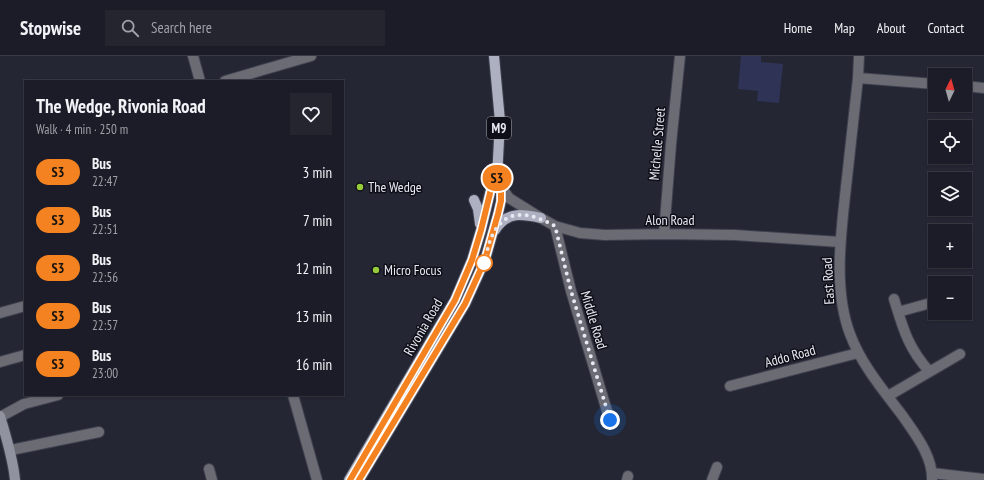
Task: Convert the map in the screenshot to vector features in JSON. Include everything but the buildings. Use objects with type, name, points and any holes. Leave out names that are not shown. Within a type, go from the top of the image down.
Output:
[{"type":"main road","name":"Rivonia Road","points":[[350,480],[455,300],[472,260],[489,198],[497,183],[500,121],[494,56]]},
{"type":"main road","name":"Rivonia Road","points":[[359,480],[465,304],[485,260],[491,237],[505,199],[497,183]]},
{"type":"main road","points":[[474,200],[478,209],[481,230]]},
{"type":"main road","points":[[491,237],[501,222],[511,216],[525,215],[541,218]]},
{"type":"main road","points":[[0,417],[11,450],[14,463],[15,480]]},
{"type":"street","points":[[193,56],[200,80]]},
{"type":"street","points":[[228,80],[311,56]]},
{"type":"street","name":"Michelle Street","points":[[664,234],[680,56]]},
{"type":"street","name":"East Road","points":[[859,56],[858,78],[840,242],[841,295],[844,315],[858,353],[918,439],[930,462],[932,477]]},
{"type":"street","points":[[858,78],[928,83]]},
{"type":"street","points":[[972,87],[984,88]]},
{"type":"street","name":"Alon Road","points":[[489,198],[505,199],[555,226],[589,235],[735,235],[840,242]]},
{"type":"street","name":"Middle Road","points":[[555,226],[571,291],[610,420]]},
{"type":"street","points":[[894,299],[910,345],[919,360],[929,371]]},
{"type":"street","points":[[898,312],[927,304]]},
{"type":"street","points":[[0,312],[24,306]]},
{"type":"street","name":"Addo Road","points":[[730,386],[858,353]]},
{"type":"street","points":[[888,396],[960,354]]},
{"type":"street","points":[[0,362],[24,355]]},
{"type":"street","points":[[0,417],[24,404],[54,396]]},
{"type":"street","points":[[293,396],[317,480]]},
{"type":"street","points":[[11,450],[99,432]]},
{"type":"street","points":[[712,480],[717,466]]},
{"type":"street","points":[[209,469],[212,480]]},
{"type":"street","points":[[932,477],[984,479]]},
{"type":"shaded area","points":[[741,56],[761,56],[761,62],[783,64],[779,103],[757,101],[758,91],[738,89]]},
{"type":"bus line","name":"S3","points":[[350,480],[455,300],[472,260],[492,185],[497,178],[501,187],[501,201],[498,214],[485,260],[465,304],[359,480]]},
{"type":"place","name":"The Wedge","points":[[360,187]]},
{"type":"place","name":"Micro Focus","points":[[376,270]]},
{"type":"route","points":[[484,263],[491,237],[501,222],[511,216],[525,215],[541,218],[555,226],[564,267],[610,420]]}]
